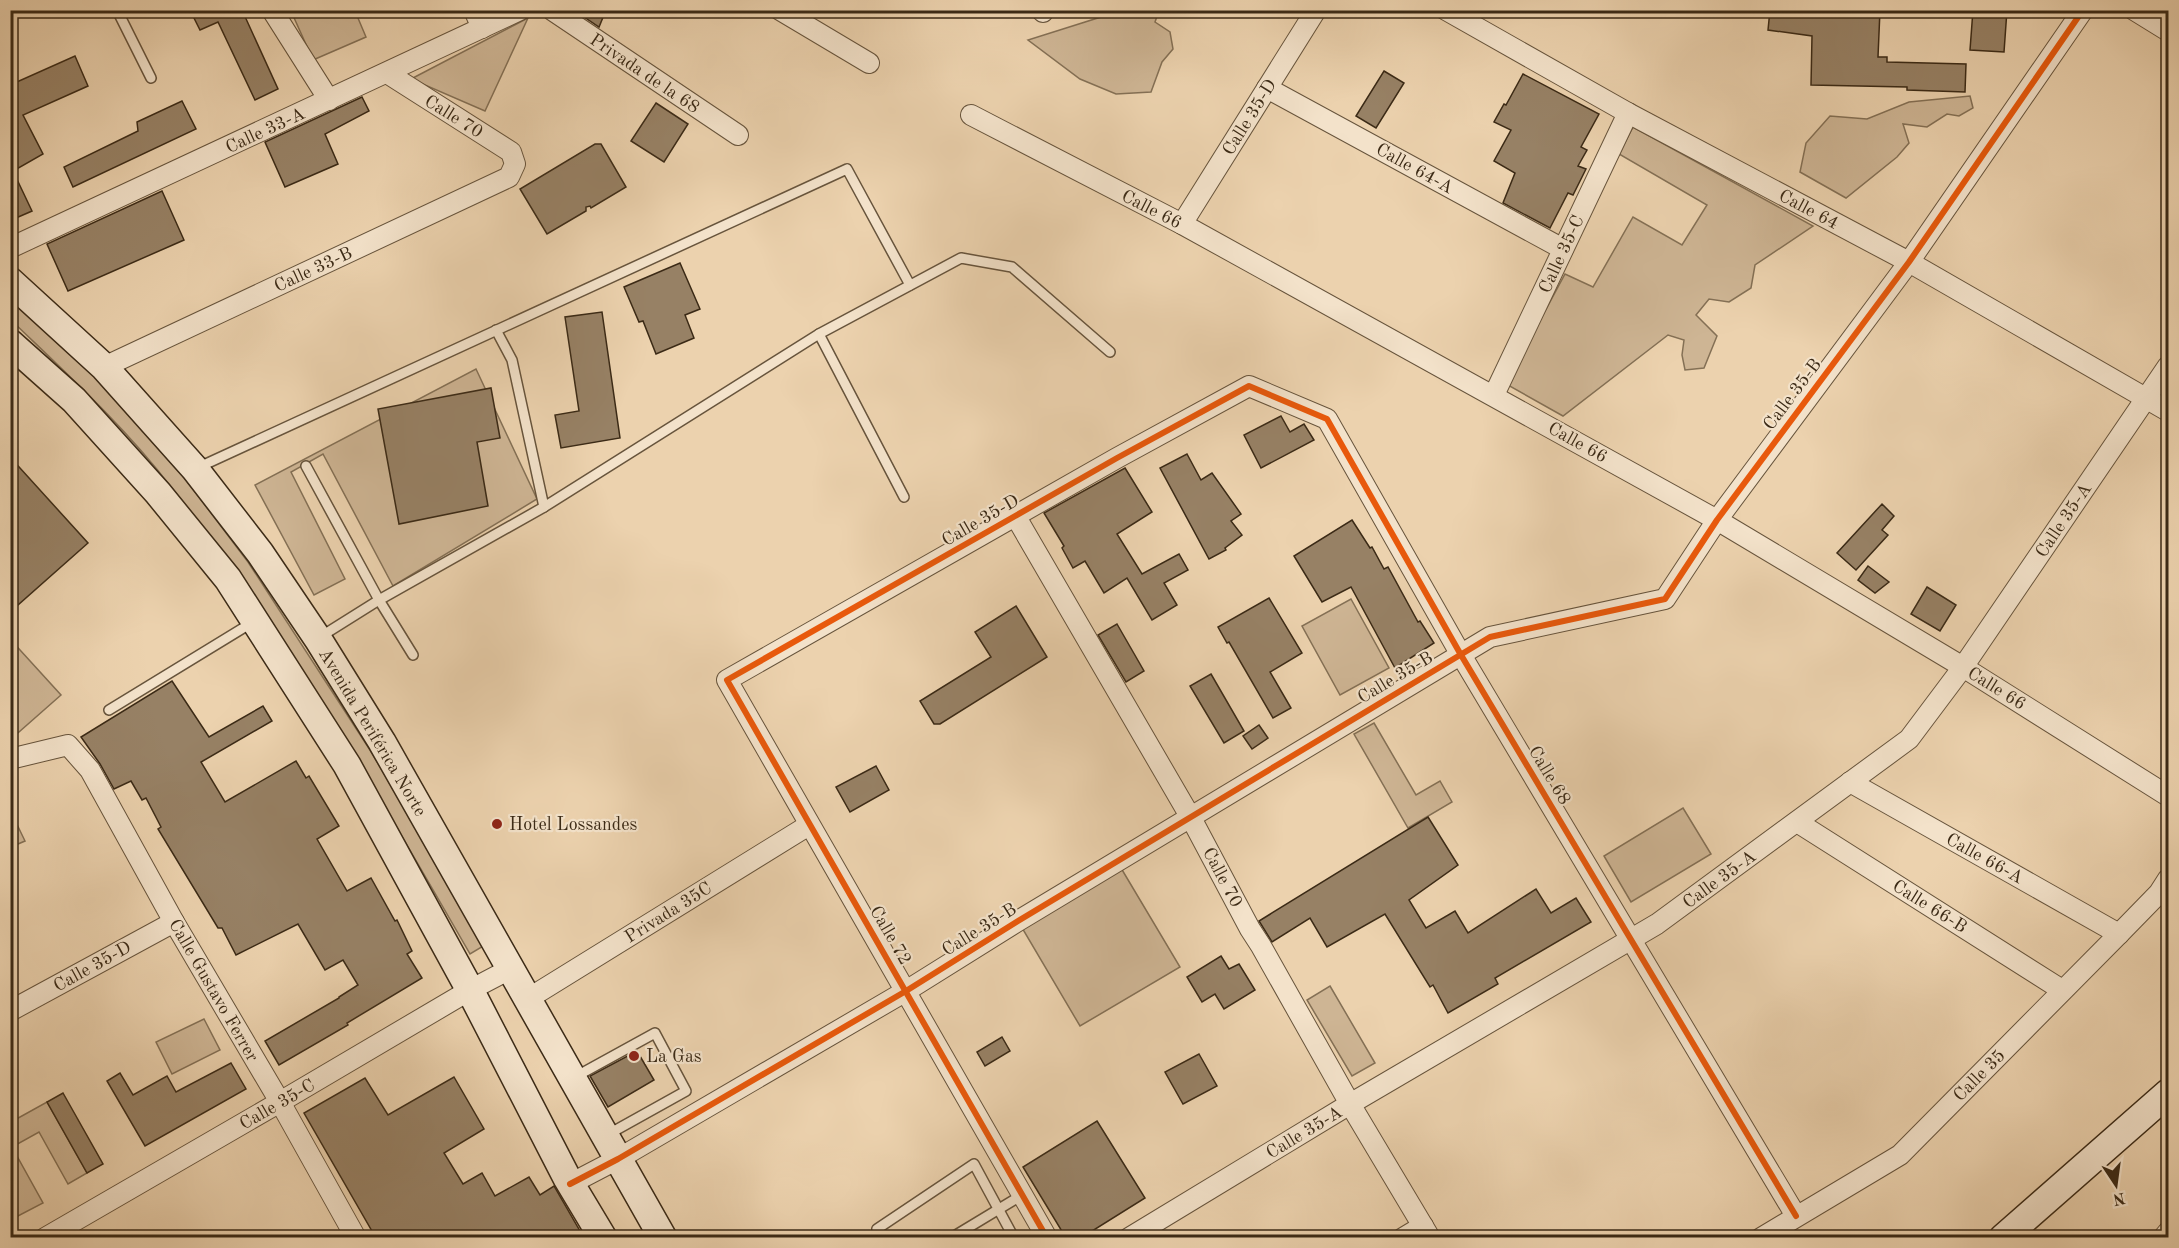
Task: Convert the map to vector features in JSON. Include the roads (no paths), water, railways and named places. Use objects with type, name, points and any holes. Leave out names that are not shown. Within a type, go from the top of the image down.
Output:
[{"type":"main road","name":"Avenida Periférica Norte","points":[[10,281],[105,367],[195,469],[260,554],[318,639],[382,742],[526,1000],[663,1238]]},
{"type":"main road","points":[[10,343],[74,400],[158,493],[228,579],[347,765],[470,990],[570,1184],[603,1238]]},
{"type":"main road","points":[[2003,1238],[2169,1093]]},
{"type":"street","points":[[272,10],[329,100]]},
{"type":"street","name":"Calle 33-A","points":[[10,248],[387,72],[478,19],[520,10]]},
{"type":"street","name":"Privada de la 68","points":[[552,10],[738,135]]},
{"type":"street","points":[[780,10],[869,63]]},
{"type":"street","name":"Calle 35-D","points":[[1182,224],[1316,10]]},
{"type":"street","name":"Calle 64","points":[[1446,10],[1628,113],[1909,262],[2169,411]]},
{"type":"street","name":"Calle 35-B","points":[[570,1184],[611,1148],[906,991],[1490,637],[1665,599],[1717,520],[1909,262],[2083,10]]},
{"type":"street","points":[[2134,10],[2169,31]]},
{"type":"street","name":"Calle 70","points":[[387,72],[511,152],[515,164]]},
{"type":"street","name":"Calle 64-A","points":[[1267,88],[1563,249]]},
{"type":"street","name":"Calle 35-C","points":[[1494,395],[1628,113]]},
{"type":"street","name":"Calle 66","points":[[971,115],[1182,224],[1717,520],[1963,667],[2169,796]]},
{"type":"street","name":"Calle 33-B","points":[[105,367],[509,177],[515,164]]},
{"type":"street","name":"Calle 35-A","points":[[1129,1238],[1350,1104],[1657,924],[1909,739],[1963,667],[2169,366]]},
{"type":"street","name":"Calle 35-D","points":[[727,680],[1117,458],[1249,386]]},
{"type":"street","name":"Calle 68","points":[[1249,386],[1327,419],[1461,655],[1796,1216]]},
{"type":"street","name":"Calle 70","points":[[1016,517],[1191,818],[1250,929],[1350,1104],[1426,1232]]},
{"type":"street","name":"Calle 72","points":[[727,680],[1047,1238]]},
{"type":"street","name":"Calle Gustavo Ferrer","points":[[10,759],[68,745],[90,770],[174,922],[280,1102],[356,1238]]},
{"type":"street","name":"Calle 66-A","points":[[1850,782],[2120,934]]},
{"type":"street","name":"Calle 66-B","points":[[1797,822],[2062,990]]},
{"type":"street","name":"Privada 35C","points":[[526,1000],[809,825]]},
{"type":"street","name":"Calle 35","points":[[1761,1238],[1900,1155],[2120,934],[2159,893],[2169,879]]},
{"type":"street","name":"Calle 35-D","points":[[10,1011],[174,922]]},
{"type":"street","name":"Calle 35-C","points":[[45,1238],[470,990],[510,969]]},
{"type":"street","points":[[1403,1238],[1426,1232]]},
{"type":"street","points":[[2163,1238],[2169,1232]]},
{"type":"lane","points":[[117,10],[152,78]]},
{"type":"lane","points":[[195,469],[847,169],[910,285]]},
{"type":"lane","points":[[318,639],[379,600],[544,507],[819,334],[961,258],[1012,267],[1110,352]]},
{"type":"lane","points":[[496,330],[512,360],[544,507]]},
{"type":"lane","points":[[819,334],[904,497]]},
{"type":"lane","points":[[306,466],[379,600],[413,655]]},
{"type":"lane","points":[[109,711],[255,621]]},
{"type":"lane","points":[[572,1078],[655,1033],[686,1091],[611,1148]]},
{"type":"lane","points":[[882,1238],[877,1228],[974,1164],[1014,1238]]},
{"type":"lane","points":[[951,1238],[1022,1195]]},
{"type":"place","name":"Hotel Lossandes","points":[[497,824]]},
{"type":"place","name":"La Gas","points":[[634,1056]]}]
